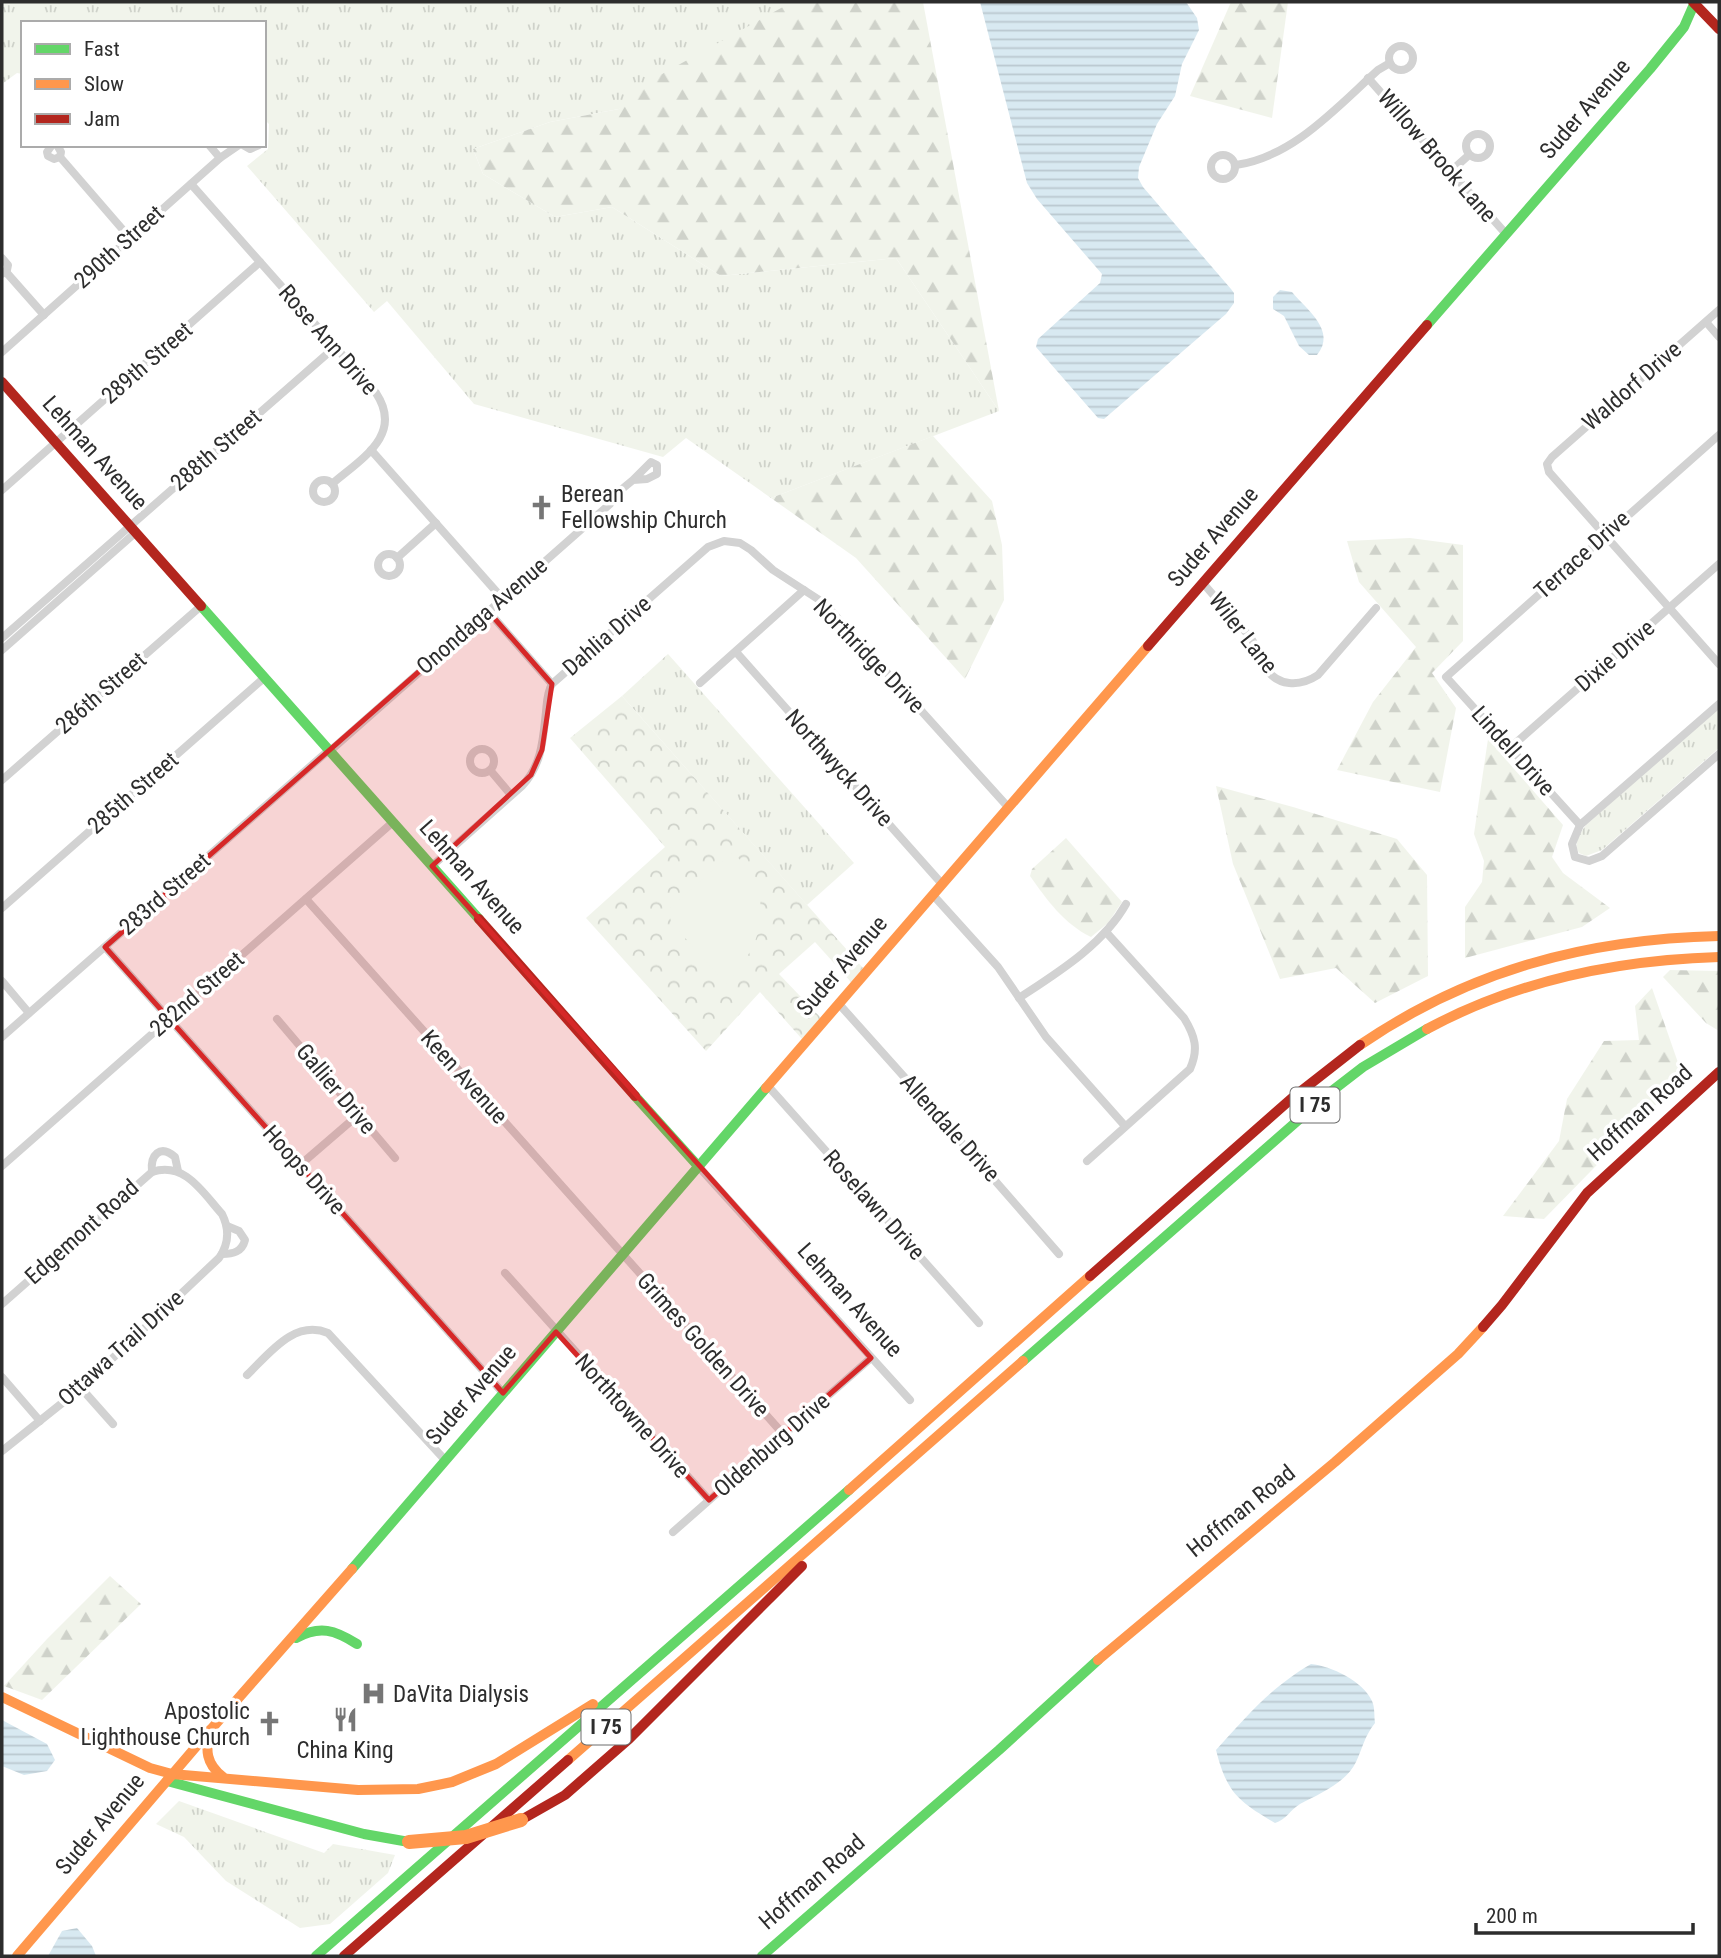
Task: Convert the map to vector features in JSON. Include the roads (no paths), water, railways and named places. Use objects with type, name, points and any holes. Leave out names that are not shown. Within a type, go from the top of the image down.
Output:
[{"type":"main road","points":[[1694,2],[1719,29]]},
{"type":"main road","name":"Suder Avenue","points":[[17,1956],[169,1777],[1674,40],[1689,18],[1694,2]]},
{"type":"main road","name":"Lehman Avenue","points":[[2,382],[698,1166]]},
{"type":"main road","name":"I 75","points":[[316,1956],[995,1361],[1266,1119],[1353,1050],[1420,1008],[1479,981],[1554,956],[1629,941],[1678,936],[1719,936]]},
{"type":"main road","name":"I 75","points":[[344,1956],[1272,1142],[1354,1074],[1409,1038],[1474,1005],[1523,986],[1600,967],[1658,959],[1713,957]]},
{"type":"main road","name":"Hoffman Road","points":[[762,1956],[999,1751],[1130,1631],[1335,1462],[1458,1354],[1502,1305],[1587,1194],[1719,1072]]},
{"type":"main road","points":[[2,1697],[169,1777],[364,1834],[409,1842],[456,1840],[522,1820],[565,1795],[629,1739],[737,1633],[868,1497]]},
{"type":"main road","points":[[285,1646],[305,1632],[319,1628],[333,1630],[357,1644]]},
{"type":"main road","points":[[169,1777],[223,1777],[368,1790],[408,1790],[441,1785],[496,1764],[624,1685]]},
{"type":"main road","points":[[210,1730],[205,1745],[206,1756],[211,1768],[223,1777]]},
{"type":"street","points":[[1236,165],[1283,150],[1368,78],[1390,63]]},
{"type":"street","name":"Willow Brook Lane","points":[[1368,78],[1506,234]]},
{"type":"street","points":[[51,147],[47,150],[48,156],[54,159],[60,157],[130,238]]},
{"type":"street","points":[[211,147],[220,158]]},
{"type":"street","name":"290th Street","points":[[2,352],[220,158],[238,147]]},
{"type":"street","points":[[1451,171],[1469,155]]},
{"type":"street","name":"Rose Ann Drive","points":[[191,184],[376,393],[386,416],[384,431],[371,450]]},
{"type":"street","points":[[2,258],[8,265],[4,273],[44,315]]},
{"type":"street","name":"289th Street","points":[[2,490],[260,262]]},
{"type":"street","name":"Waldorf Drive","points":[[1605,535],[1549,471],[1547,464],[1719,310]]},
{"type":"street","points":[[1706,322],[1719,337]]},
{"type":"street","name":"288th Street","points":[[2,650],[335,346]]},
{"type":"street","name":"Terrace Drive","points":[[1446,677],[1719,435]]},
{"type":"street","points":[[332,484],[371,450],[502,598]]},
{"type":"street","name":"Onondaga Avenue","points":[[329,751],[610,504],[616,494],[633,480]]},
{"type":"street","points":[[397,558],[436,523]]},
{"type":"street","name":"288th Street","points":[[2,638],[132,529]]},
{"type":"street","points":[[1605,535],[1719,664]]},
{"type":"street","name":"Northridge Drive","points":[[708,547],[724,541],[740,543],[773,570],[824,603],[1008,807]]},
{"type":"street","name":"Dahlia Drive","points":[[432,866],[526,781],[540,756],[547,698],[552,684],[708,547]]},
{"type":"street","name":"Dixie Drive","points":[[1510,748],[1719,564]]},
{"type":"street","name":"Wiler Lane","points":[[1203,583],[1257,646],[1269,672],[1284,682],[1300,683],[1318,675],[1376,608]]},
{"type":"street","points":[[699,683],[804,590]]},
{"type":"street","name":"286th Street","points":[[2,780],[201,606]]},
{"type":"street","points":[[488,611],[552,684]]},
{"type":"street","name":"Northwyck Drive","points":[[736,652],[938,889],[998,967],[1046,1037],[1125,1126]]},
{"type":"street","name":"Lindell Drive","points":[[1446,677],[1580,825]]},
{"type":"street","name":"285th Street","points":[[2,908],[264,678]]},
{"type":"street","points":[[1719,704],[1580,825],[1572,844],[1574,857],[1582,861],[1596,859],[1609,850],[1719,754]]},
{"type":"street","name":"283rd Street","points":[[2,1037],[329,751]]},
{"type":"street","points":[[490,771],[511,795]]},
{"type":"street","name":"282nd Street","points":[[2,1166],[393,822]]},
{"type":"street","name":"Keen Avenue","points":[[306,899],[622,1255]]},
{"type":"street","points":[[1019,998],[1106,932],[1126,904]]},
{"type":"street","points":[[1087,1161],[1190,1069],[1195,1058],[1193,1032],[1184,1018],[1106,932]]},
{"type":"street","name":"Hoops Drive","points":[[105,947],[503,1393]]},
{"type":"street","points":[[2,981],[29,1013]]},
{"type":"street","name":"Allendale Drive","points":[[839,1004],[1059,1254]]},
{"type":"street","name":"Gallier Drive","points":[[277,1019],[395,1158]]},
{"type":"street","name":"Roselawn Drive","points":[[768,1086],[979,1323]]},
{"type":"street","points":[[300,1165],[358,1115]]},
{"type":"street","points":[[152,1172],[155,1154],[168,1152],[175,1157],[178,1171],[198,1187],[222,1214],[227,1226],[239,1231],[245,1240],[243,1247],[237,1252],[222,1254]]},
{"type":"street","name":"Lehman Avenue","points":[[698,1166],[910,1401]]},
{"type":"street","name":"Edgemont Road","points":[[2,1304],[152,1172],[167,1169],[178,1171]]},
{"type":"street","name":"Ottawa Trail Drive","points":[[2,1451],[81,1388],[222,1254],[228,1236],[227,1226]]},
{"type":"street","name":"Grimes Golden Drive","points":[[622,1255],[784,1434]]},
{"type":"street","points":[[505,1273],[556,1332]]},
{"type":"street","points":[[247,1375],[290,1335],[313,1329],[320,1330],[334,1338],[445,1460]]},
{"type":"street","name":"Northtowne Drive","points":[[556,1332],[709,1500]]},
{"type":"street","name":"Oldenburg Drive","points":[[673,1532],[871,1358]]},
{"type":"street","points":[[2,1377],[40,1421]]},
{"type":"street","points":[[81,1388],[113,1424]]},
{"type":"place","name":"Berean Fellowship Church","points":[[541,507]]},
{"type":"place","name":"DaVita Dialysis","points":[[373,1694]]},
{"type":"place","name":"China King","points":[[345,1720]]},
{"type":"place","name":"Apostolic Lighthouse Church","points":[[270,1724]]}]
